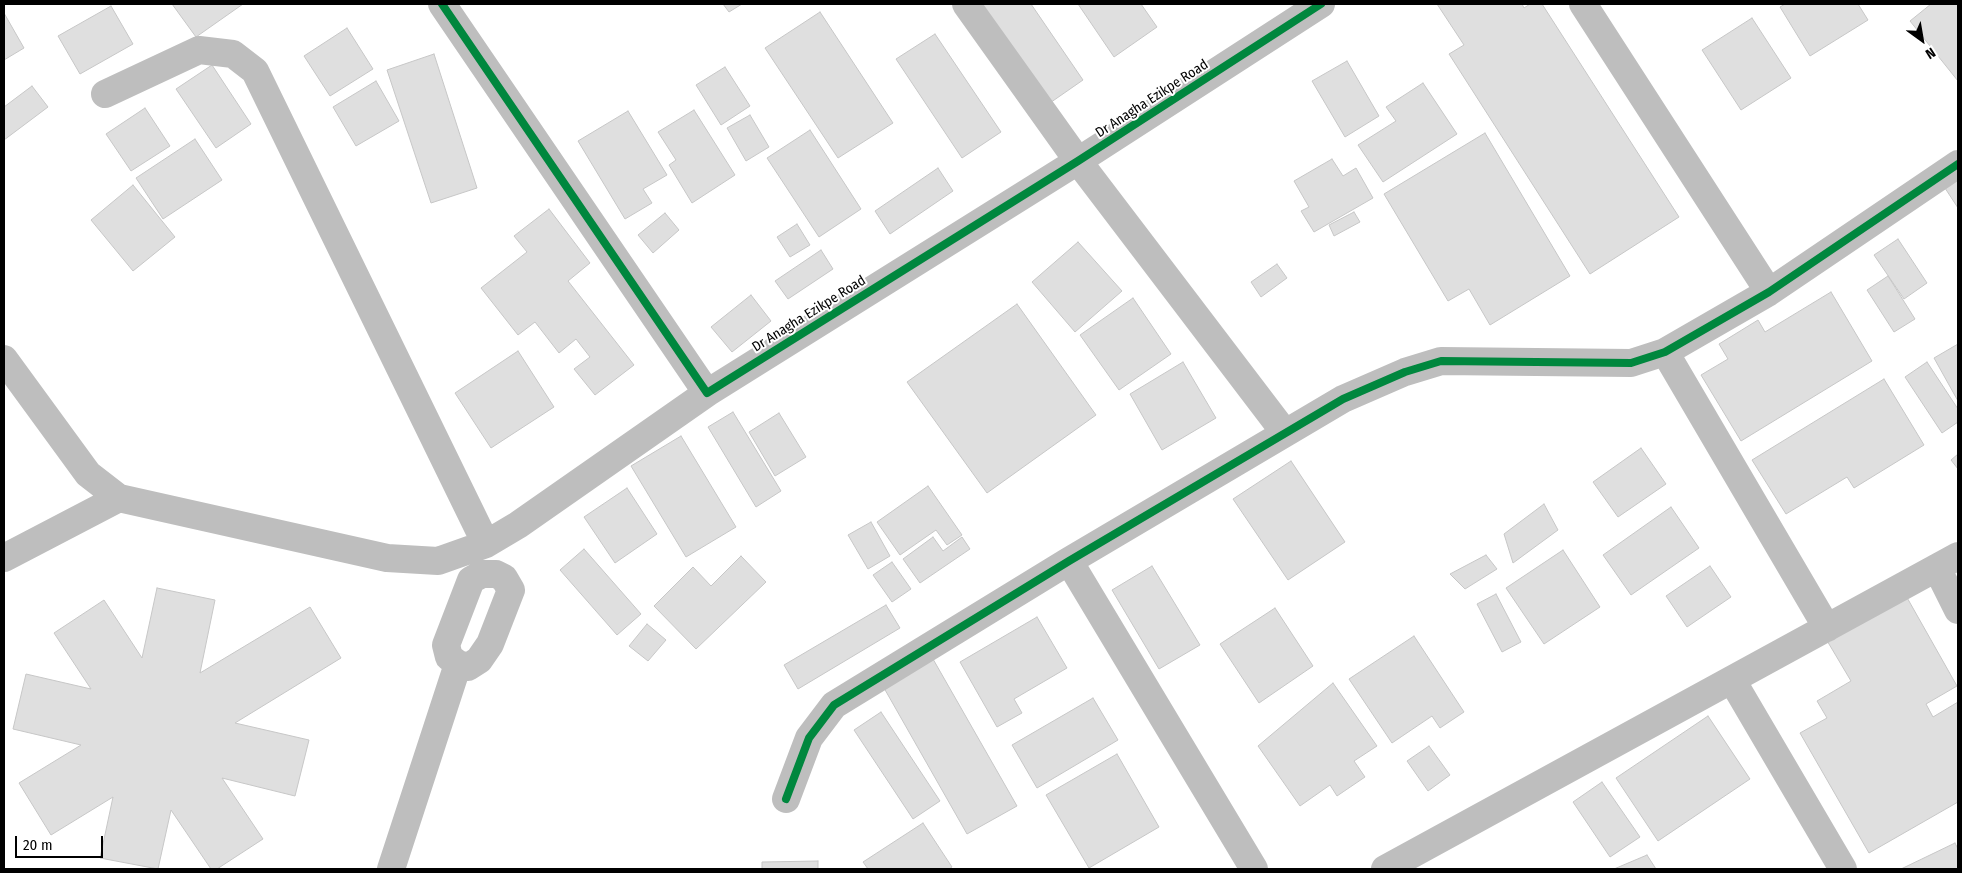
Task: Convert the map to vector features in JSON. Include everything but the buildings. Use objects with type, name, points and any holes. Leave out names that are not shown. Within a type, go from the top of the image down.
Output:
[{"type":"street","points":[[442,4],[707,393]]},
{"type":"street","points":[[966,4],[1078,161],[1285,433]]},
{"type":"street","name":"Dr Anagha Ezikpe Road","points":[[119,498],[387,558],[438,560],[486,544],[518,525],[707,393],[1078,161],[1322,4]]},
{"type":"street","points":[[1583,4],[1768,292]]},
{"type":"street","points":[[105,94],[199,50],[232,54],[255,71],[486,544]]},
{"type":"street","points":[[786,798],[809,738],[834,705],[1070,561],[1343,399],[1405,372],[1441,361],[1631,363],[1665,352],[1768,292],[1958,164]]},
{"type":"street","points":[[1665,352],[1827,628]]},
{"type":"street","points":[[4,359],[88,474],[119,498],[4,558]]},
{"type":"street","points":[[496,574],[518,525]]},
{"type":"street","points":[[1070,561],[1254,869]]},
{"type":"street","points":[[1385,869],[1947,562],[1958,610]]},
{"type":"street","points":[[482,574],[496,574],[504,578],[511,590],[490,644],[479,660],[468,667],[458,664],[449,657],[446,645],[471,580],[482,574]]},
{"type":"street","points":[[391,869],[458,664]]},
{"type":"street","points":[[1732,680],[1843,869]]},
{"type":"cycle path","points":[[442,4],[707,393],[1078,161],[1321,4]]},
{"type":"cycle path","points":[[786,799],[809,738],[834,705],[1069,561],[1343,399],[1405,372],[1441,361],[1631,363],[1665,352],[1769,292],[1958,164]]}]
